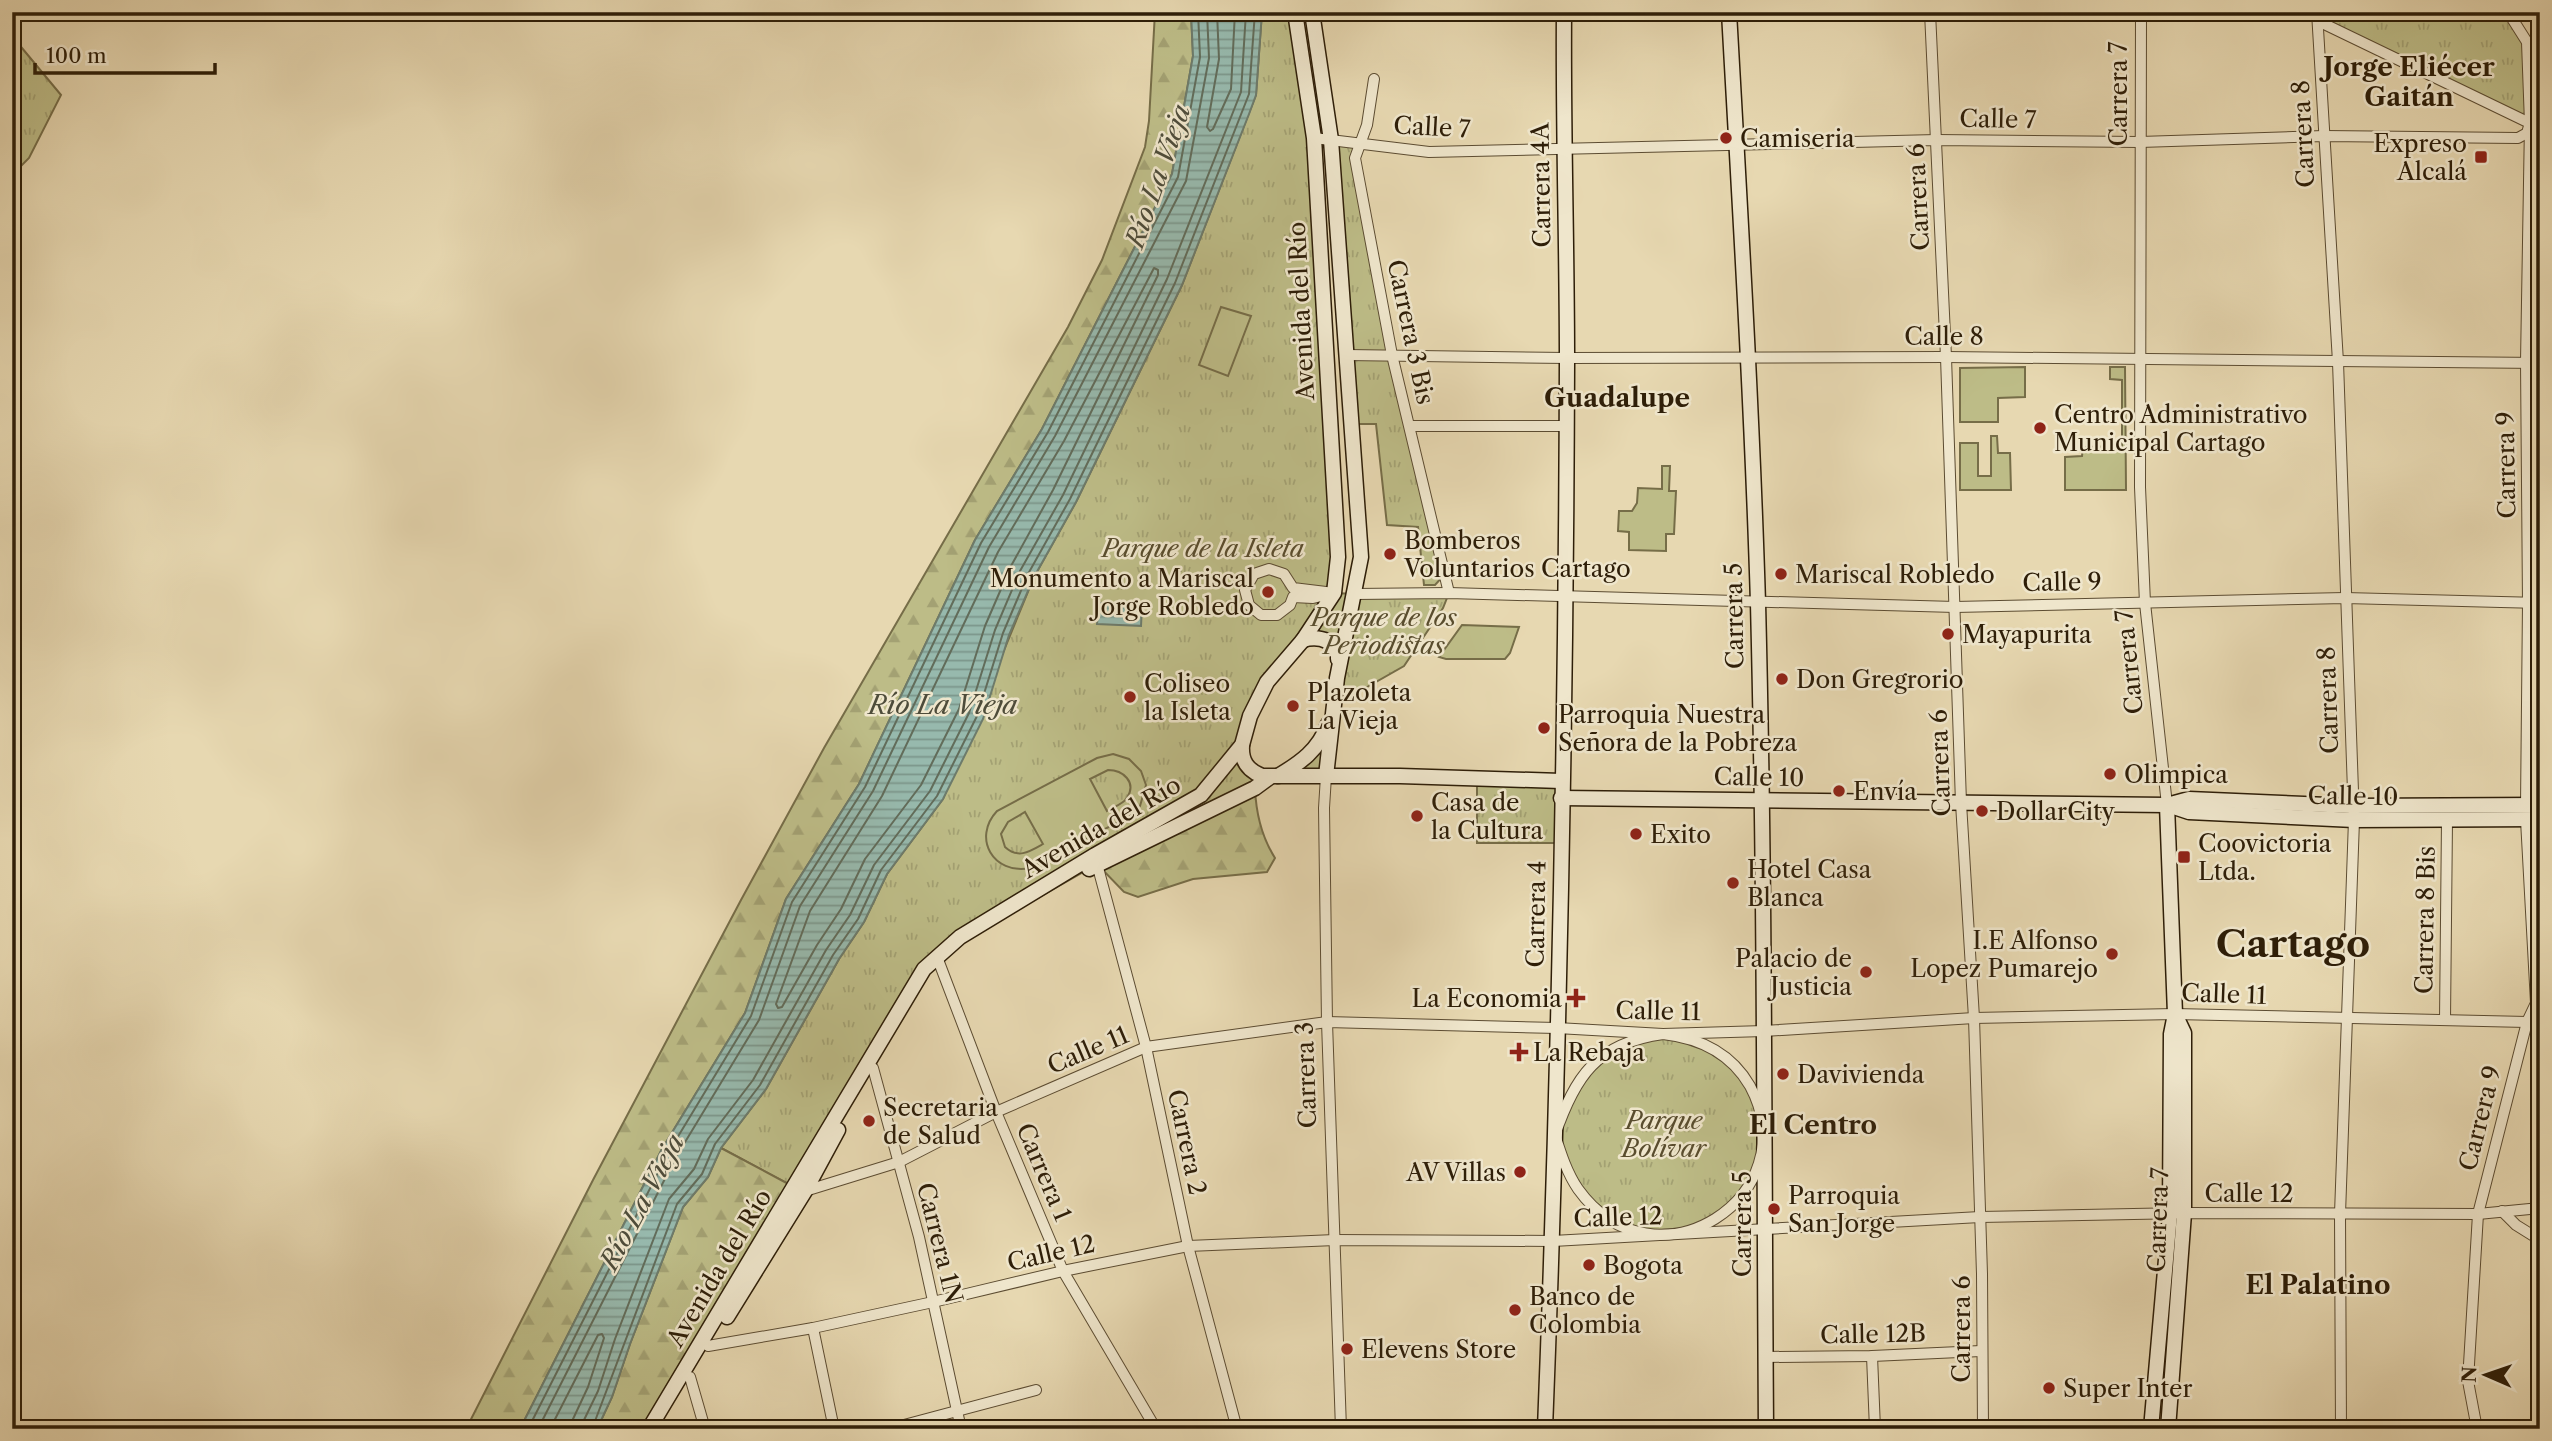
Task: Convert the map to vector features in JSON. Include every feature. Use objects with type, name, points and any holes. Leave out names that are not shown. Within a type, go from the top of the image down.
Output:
[{"type":"main road","name":"Avenida del Río","points":[[658,1429],[805,1191],[927,973],[960,937],[1095,855],[1201,795],[1242,745],[1250,716],[1267,682],[1303,640],[1334,593],[1338,557],[1314,138],[1295,12]]},
{"type":"main road","name":"Avenida del Río","points":[[649,1429],[924,969],[958,944],[1097,864],[1255,788],[1308,756],[1325,733],[1361,557],[1331,140],[1312,12]]},
{"type":"main road","name":"Carrera 4A","points":[[1564,12],[1563,149],[1567,358]]},
{"type":"main road","name":"Carrera 5","points":[[1728,12],[1758,603],[1766,1429]]},
{"type":"main road","name":"Carrera 4","points":[[1545,1429],[1553,1241],[1567,358]]},
{"type":"main road","name":"Calle 9","points":[[1334,593],[1355,594]]},
{"type":"main road","points":[[1303,640],[1327,640],[1338,650],[1338,668]]},
{"type":"main road","name":"Avenida del Río","points":[[1333,720],[1338,668]]},
{"type":"main road","name":"Carrera 3","points":[[1326,776],[1333,720]]},
{"type":"main road","points":[[1242,745],[1243,761],[1248,768],[1255,773],[1273,777],[1561,781]]},
{"type":"main road","name":"Calle 10","points":[[1561,798],[2167,805],[2189,799],[2447,820],[2533,813]]},
{"type":"main road","name":"Carrera 7","points":[[2167,805],[2175,1014],[2184,1033],[2168,1429]]},
{"type":"main road","name":"Calle 10","points":[[2353,813],[2533,813]]},
{"type":"main road","name":"Carrera 7","points":[[2151,1429],[2177,1214]]},
{"type":"street","name":"Carrera 6","points":[[1930,12],[1946,357],[1961,803],[1973,1018],[1980,1217],[1983,1429]]},
{"type":"street","name":"Carrera 7","points":[[2141,12],[2138,360],[2140,487],[2146,603],[2167,805]]},
{"type":"street","name":"Carrera 9","points":[[2477,1429],[2468,1381],[2478,1214],[2526,1022],[2536,1003],[2526,362],[2535,126],[2527,42],[2508,12]]},
{"type":"street","points":[[2318,17],[2535,126]]},
{"type":"street","name":"Carrera 8","points":[[2318,17],[2339,362],[2353,813],[2340,1214],[2341,1429]]},
{"type":"street","name":"Carrera 3 Bis","points":[[1374,79],[1367,125],[1355,158],[1392,355],[1449,593]]},
{"type":"street","name":"Calle 7","points":[[1314,138],[1429,152],[1937,140],[2140,142],[2324,136],[2518,138],[2535,126]]},
{"type":"street","name":"Calle 8","points":[[1348,355],[2540,363]]},
{"type":"street","points":[[1411,426],[1566,426]]},
{"type":"street","points":[[1269,569],[1284,574],[1293,593],[1284,611],[1269,617],[1254,611],[1249,605],[1245,590],[1254,574],[1269,569]]},
{"type":"street","name":"Calle 9","points":[[1293,593],[1334,593]]},
{"type":"street","name":"Calle 9","points":[[1355,594],[1449,593],[1955,607],[2345,598],[2540,603]]},
{"type":"street","name":"Carrera 3","points":[[1326,776],[1324,808],[1327,1022],[1341,1429]]},
{"type":"street","name":"Carrera 8 Bis","points":[[2445,1020],[2447,820]]},
{"type":"street","name":"Carrera 2","points":[[1097,864],[1146,1047],[1188,1246],[1237,1429]]},
{"type":"street","name":"Carrera 1","points":[[938,960],[996,1112],[1063,1271],[1156,1429]]},
{"type":"street","name":"Calle 11","points":[[805,1191],[899,1162],[996,1112],[1146,1047],[1327,1022],[1557,1028],[1663,1034],[1764,1031],[1973,1018],[2175,1014],[2526,1022],[2540,1017]]},
{"type":"street","points":[[1663,1034],[1701,1042],[1733,1063],[1754,1095],[1764,1133],[1753,1177],[1736,1202],[1718,1218],[1697,1230],[1665,1236],[1626,1227],[1591,1204],[1569,1173],[1555,1135],[1573,1090],[1593,1064],[1611,1050],[1632,1040],[1663,1034]]},
{"type":"street","name":"Carrera 1N","points":[[873,1068],[899,1162],[961,1429]]},
{"type":"street","name":"Calle 12","points":[[708,1346],[813,1328],[1063,1271],[1188,1246],[1335,1240],[1553,1241],[1980,1217],[2478,1214],[2540,1208]]},
{"type":"street","points":[[2502,1212],[2540,1240]]},
{"type":"street","points":[[813,1328],[834,1429]]},
{"type":"street","name":"Calle 12B","points":[[1766,1357],[1981,1351]]},
{"type":"street","points":[[1872,1356],[1875,1429]]},
{"type":"street","points":[[690,1377],[705,1429]]},
{"type":"street","points":[[889,1429],[1036,1390]]},
{"type":"green space","points":[[1155,12],[1191,12],[1193,56],[1172,174],[1042,429],[975,540],[859,784],[786,899],[745,1013],[662,1149],[520,1429],[466,1429],[593,1180],[741,900],[824,748],[1068,327],[1102,260],[1145,147]]},
{"type":"green space","name":"Parque de la Isleta","points":[[1262,12],[1295,12],[1314,138],[1334,593],[1278,667],[1241,753],[1270,777],[1087,870],[978,932],[924,969],[794,1187],[721,1148],[766,1089],[839,959],[864,922],[887,874],[943,799],[1034,577],[1076,502],[1182,285],[1256,95]]},
{"type":"green space","points":[[2317,12],[2508,12],[2527,42],[2530,123],[2318,21]]},
{"type":"green space","points":[[12,36],[61,95],[29,158],[12,175]]},
{"type":"green space","points":[[1331,140],[1359,143],[1355,158],[1392,355],[1445,574],[1435,585],[1424,585],[1418,527],[1387,525],[1376,424],[1352,424]]},
{"type":"green space","points":[[1221,307],[1251,316],[1228,376],[1199,365]]},
{"type":"green space","points":[[2025,367],[2025,397],[1998,398],[1998,422],[1960,422],[1960,368]]},
{"type":"green space","points":[[2110,367],[2125,367],[2126,490],[2065,490],[2065,457],[2082,456],[2083,447],[2122,446],[2122,380],[2110,379]]},
{"type":"green space","points":[[1991,436],[1997,436],[1998,453],[2010,453],[2011,490],[1960,490],[1960,443],[1978,443],[1978,476],[1991,476]]},
{"type":"green space","points":[[1662,466],[1670,466],[1669,491],[1676,491],[1674,534],[1666,534],[1666,551],[1629,550],[1629,532],[1618,531],[1619,511],[1632,511],[1637,503],[1638,488],[1662,489]]},
{"type":"green space","points":[[1334,593],[1355,594],[1326,776],[1277,777],[1325,733],[1339,656],[1312,638]]},
{"type":"green space","name":"Parque de los Periodistas","points":[[1449,593],[1443,608],[1404,666],[1360,691],[1336,690],[1355,594]]},
{"type":"green space","points":[[1462,625],[1519,627],[1510,653],[1505,659],[1439,657]]},
{"type":"green space","points":[[1113,754],[1129,759],[1141,771],[1146,785],[1140,806],[1130,816],[1030,868],[1017,869],[997,860],[990,852],[986,832],[997,811],[1097,758]],"holes":[[[1108,770],[1119,772],[1127,778],[1130,792],[1121,804],[1107,811],[1090,779]],[[1025,812],[1043,844],[1028,852],[1014,853],[1005,847],[1001,834],[1008,822]]]},
{"type":"green space","points":[[1477,779],[1561,781],[1560,843],[1477,843]]},
{"type":"green space","points":[[1255,788],[1260,824],[1275,858],[1267,872],[1193,879],[1138,897],[1124,892],[1097,864]]},
{"type":"green space","name":"Parque Bolívar","points":[[1682,1036],[1733,1063],[1760,1113],[1758,1163],[1736,1202],[1682,1234],[1626,1227],[1579,1189],[1555,1135],[1582,1076],[1632,1040]]},
{"type":"green space","points":[[721,1148],[794,1187],[647,1429],[597,1429],[612,1397],[683,1207],[708,1177]]},
{"type":"green space","points":[[12,1414],[37,1429],[12,1429]]},
{"type":"water","name":"Río La Vieja","points":[[1191,12],[1262,12],[1256,95],[1182,285],[1076,502],[1034,577],[1009,635],[983,719],[943,799],[887,874],[864,922],[839,959],[766,1089],[721,1148],[708,1177],[683,1207],[612,1397],[597,1429],[520,1429],[662,1149],[745,1013],[786,899],[859,784],[975,540],[1042,429],[1172,174],[1193,56]]},
{"type":"water","points":[[1099,603],[1142,605],[1141,626],[1097,624]]},
{"type":"place","name":"Camiseria","points":[[1726,138]]},
{"type":"place","name":"Expreso Alcalá","points":[[2481,157]]},
{"type":"place","name":"Centro Administrativo Municipal Cartago","points":[[2040,428]]},
{"type":"place","name":"Bomberos Voluntarios Cartago","points":[[1390,554]]},
{"type":"place","name":"Mariscal Robledo","points":[[1781,574]]},
{"type":"place","name":"Monumento a Mariscal Jorge Robledo","points":[[1268,592]]},
{"type":"place","name":"Mayapurita","points":[[1948,634]]},
{"type":"place","name":"Don Gregrorio","points":[[1782,679]]},
{"type":"place","name":"Coliseo la Isleta","points":[[1130,697]]},
{"type":"place","name":"Plazoleta La Vieja","points":[[1293,706]]},
{"type":"place","name":"Parroquia Nuestra Señora de la Pobreza","points":[[1544,728]]},
{"type":"place","name":"Olimpica","points":[[2110,774]]},
{"type":"place","name":"Envía","points":[[1839,791]]},
{"type":"place","name":"DollarCity","points":[[1982,811]]},
{"type":"place","name":"Casa de la Cultura","points":[[1417,816]]},
{"type":"place","name":"Exito","points":[[1636,834]]},
{"type":"place","name":"Coovictoria Ltda.","points":[[2184,857]]},
{"type":"place","name":"Hotel Casa Blanca","points":[[1733,883]]},
{"type":"place","name":"I.E Alfonso Lopez Pumarejo","points":[[2112,954]]},
{"type":"place","name":"Palacio de Justicia","points":[[1866,972]]},
{"type":"place","name":"La Economia","points":[[1576,998]]},
{"type":"place","name":"La Rebaja","points":[[1519,1052]]},
{"type":"place","name":"Davivienda","points":[[1783,1074]]},
{"type":"place","name":"Secretaria de Salud","points":[[869,1121]]},
{"type":"place","name":"AV Villas","points":[[1520,1172]]},
{"type":"place","name":"Parroquia San Jorge","points":[[1774,1209]]},
{"type":"place","name":"Bogota","points":[[1589,1265]]},
{"type":"place","name":"Banco de Colombia","points":[[1515,1310]]},
{"type":"place","name":"Elevens Store","points":[[1347,1349]]},
{"type":"place","name":"Super Inter","points":[[2049,1388]]},
{"type":"district","name":"Jorge Eliécer Gaitán","points":[[2409,82]]},
{"type":"district","name":"Guadalupe","points":[[1617,398]]},
{"type":"district","name":"Cartago","points":[[2293,943]]},
{"type":"district","name":"El Centro","points":[[1813,1125]]},
{"type":"district","name":"El Palatino","points":[[2318,1285]]}]
